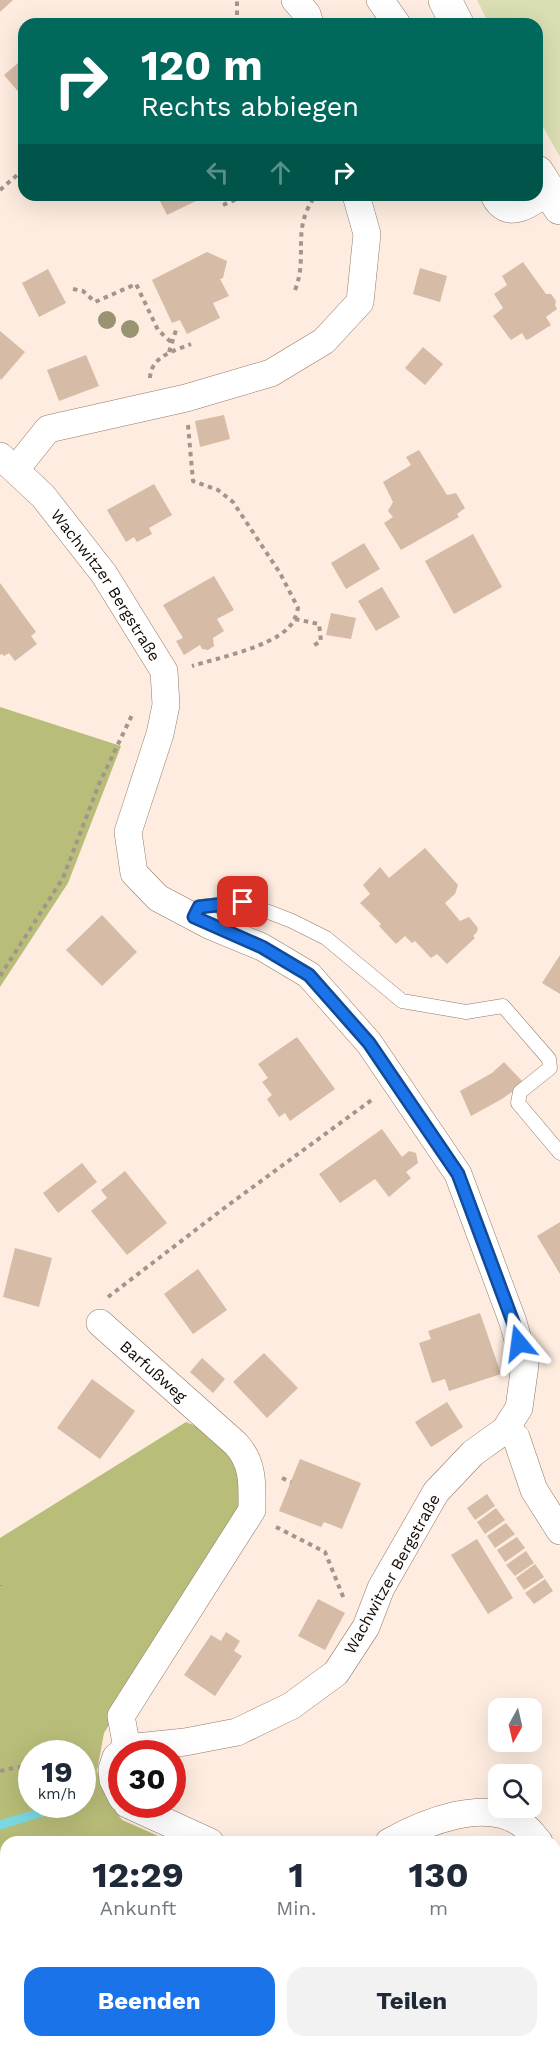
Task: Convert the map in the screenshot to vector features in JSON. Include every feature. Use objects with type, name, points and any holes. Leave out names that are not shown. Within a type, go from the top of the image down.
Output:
[{"type":"main road","points":[[445,0],[454,18]]},
{"type":"street","points":[[295,0],[308,18]]},
{"type":"street","points":[[380,0],[393,18]]},
{"type":"street","name":"Wachwitzer Bergstraße","points":[[186,1742],[237,1732],[291,1706],[336,1673],[366,1627],[381,1588],[436,1492],[473,1453],[505,1430],[519,1407],[525,1365],[513,1322],[458,1174],[369,1043],[309,975],[262,947],[194,917],[158,898],[134,873],[128,832],[160,734],[166,705],[164,671],[104,574],[43,496],[8,463],[48,429],[186,398],[271,373],[324,341],[360,302],[367,234],[358,201]]},
{"type":"street","points":[[497,201],[504,207],[520,209],[532,201]]},
{"type":"street","name":"Barfußweg","points":[[100,1323],[236,1444],[246,1455],[252,1477],[252,1510],[121,1716],[126,1740]]},
{"type":"street","points":[[505,1430],[516,1437],[534,1490],[560,1531]]},
{"type":"street","points":[[399,1836],[454,1814],[490,1813],[507,1816],[523,1824],[534,1836]]},
{"type":"street","points":[[158,1818],[197,1836]]},
{"type":"lane","points":[[194,917],[199,907],[243,902],[326,938],[402,1002],[466,1012],[503,1006],[549,1059],[549,1068],[520,1092],[518,1103],[560,1153]]},
{"type":"path","points":[[237,0],[237,18]]},
{"type":"path","points":[[0,190],[18,174]]},
{"type":"path","points":[[223,205],[232,201]]},
{"type":"path","points":[[295,290],[301,275],[300,230],[311,201]]},
{"type":"path","points":[[73,290],[83,291],[95,302],[136,284],[158,330],[172,343]]},
{"type":"path","points":[[169,353],[177,327]]},
{"type":"path","points":[[150,382],[153,365],[161,357],[191,344]]},
{"type":"path","points":[[186,398],[193,481],[218,490],[232,502],[280,573],[298,608],[295,619],[286,630],[250,649],[190,667]]},
{"type":"path","points":[[295,619],[320,624],[321,641],[313,646]]},
{"type":"path","points":[[0,976],[63,878],[99,784],[133,712]]},
{"type":"path","points":[[100,1323],[107,1297],[226,1206],[396,1083]]},
{"type":"path","points":[[267,1522],[325,1552],[350,1612],[366,1627]]},
{"type":"path","points":[[0,1771],[18,1767]]},
{"type":"green space","points":[[477,0],[560,0],[560,157],[543,127],[543,18],[486,18]]},
{"type":"green space","points":[[0,707],[121,746],[68,883],[0,987]]},
{"type":"green space","points":[[186,1422],[213,1433],[236,1465],[242,1512],[104,1733],[97,1771],[108,1800],[108,1818],[121,1818],[158,1836],[0,1836],[0,1538]]},
{"type":"building","points":[[0,0],[13,0],[0,12]]},
{"type":"building","points":[[18,63],[18,91],[4,75]]},
{"type":"building","points":[[160,201],[196,201],[167,215]]},
{"type":"building","points":[[207,252],[227,261],[223,278],[220,279],[229,296],[213,303],[220,318],[187,334],[180,320],[172,323],[152,280]]},
{"type":"building","points":[[523,262],[546,294],[551,294],[556,301],[557,309],[546,317],[551,325],[529,339],[526,340],[522,333],[511,340],[493,316],[503,308],[494,294],[507,285],[502,276]]},
{"type":"building","points":[[420,268],[447,276],[440,302],[413,294]]},
{"type":"building","points":[[48,269],[66,303],[39,317],[22,283]]},
{"type":"building","points":[[0,331],[25,352],[1,380],[0,378]]},
{"type":"building","points":[[423,347],[443,364],[425,385],[405,368]]},
{"type":"building","points":[[86,355],[99,386],[59,401],[47,370]]},
{"type":"building","points":[[224,415],[230,439],[200,447],[195,421]]},
{"type":"building","points":[[419,450],[447,495],[456,493],[465,508],[457,514],[459,517],[401,550],[384,523],[393,517],[388,511],[393,502],[383,482],[411,465],[406,457]]},
{"type":"building","points":[[154,484],[172,515],[149,528],[152,534],[137,542],[134,537],[126,542],[107,510]]},
{"type":"building","points":[[473,534],[502,587],[454,614],[425,561]]},
{"type":"building","points":[[364,543],[380,569],[346,589],[331,563]]},
{"type":"building","points":[[214,576],[234,610],[217,619],[224,631],[213,638],[214,646],[208,650],[202,649],[200,645],[184,655],[176,641],[183,638],[163,605]]},
{"type":"building","points":[[0,583],[36,632],[31,636],[37,644],[15,661],[9,653],[4,656],[0,655]]},
{"type":"building","points":[[382,587],[400,617],[376,631],[358,601]]},
{"type":"building","points":[[331,613],[356,618],[351,639],[326,635]]},
{"type":"building","points":[[425,848],[458,885],[455,894],[445,903],[460,921],[469,917],[478,928],[473,936],[475,938],[447,964],[437,954],[431,958],[415,941],[412,943],[405,936],[396,944],[379,926],[381,924],[360,903],[370,894],[363,885],[380,867],[389,878]]},
{"type":"building","points":[[102,915],[137,952],[102,986],[66,950]]},
{"type":"building","points":[[560,955],[560,994],[542,983]]},
{"type":"building","points":[[297,1037],[335,1089],[290,1121],[285,1113],[279,1117],[267,1099],[272,1095],[262,1082],[268,1078],[258,1064]]},
{"type":"building","points":[[504,1062],[524,1083],[502,1099],[471,1116],[460,1091],[492,1073]]},
{"type":"building","points":[[382,1129],[402,1157],[409,1151],[416,1153],[418,1163],[406,1172],[411,1178],[389,1197],[375,1179],[340,1203],[319,1174]]},
{"type":"building","points":[[82,1163],[97,1182],[58,1213],[43,1193]]},
{"type":"building","points":[[125,1171],[167,1223],[127,1255],[91,1211],[107,1198],[101,1190]]},
{"type":"building","points":[[560,1222],[560,1274],[537,1236]]},
{"type":"building","points":[[15,1248],[52,1258],[39,1307],[3,1297]]},
{"type":"building","points":[[198,1269],[227,1310],[193,1334],[164,1294]]},
{"type":"building","points":[[480,1313],[501,1374],[449,1391],[445,1379],[432,1383],[419,1343],[431,1339],[428,1331]]},
{"type":"building","points":[[264,1353],[298,1388],[267,1418],[233,1382]]},
{"type":"building","points":[[202,1358],[225,1379],[213,1393],[190,1372]]},
{"type":"building","points":[[92,1379],[135,1411],[100,1459],[57,1428]]},
{"type":"building","points":[[447,1402],[463,1427],[431,1447],[415,1422]]},
{"type":"building","points":[[300,1459],[361,1483],[342,1529],[324,1522],[321,1527],[279,1511]]},
{"type":"building","points":[[487,1494],[495,1506],[475,1520],[467,1508]]},
{"type":"building","points":[[496,1508],[505,1520],[485,1534],[477,1522]]},
{"type":"building","points":[[506,1523],[515,1534],[495,1548],[487,1536]]},
{"type":"building","points":[[517,1537],[525,1548],[505,1562],[497,1550]]},
{"type":"building","points":[[477,1539],[513,1598],[488,1614],[451,1555]]},
{"type":"building","points":[[526,1551],[534,1563],[515,1576],[506,1565]]},
{"type":"building","points":[[535,1564],[544,1577],[524,1590],[516,1578]]},
{"type":"building","points":[[545,1579],[553,1591],[534,1604],[525,1593]]},
{"type":"building","points":[[318,1599],[345,1613],[325,1650],[298,1636]]},
{"type":"building","points":[[226,1632],[240,1641],[234,1651],[242,1656],[215,1696],[184,1675],[211,1635],[221,1641]]},
{"type":"waterway","points":[[0,1825],[23,1818]]},
{"type":"route","points":[[243,902],[199,907],[194,917],[262,947],[309,975],[369,1043],[458,1174],[519,1343]]}]
